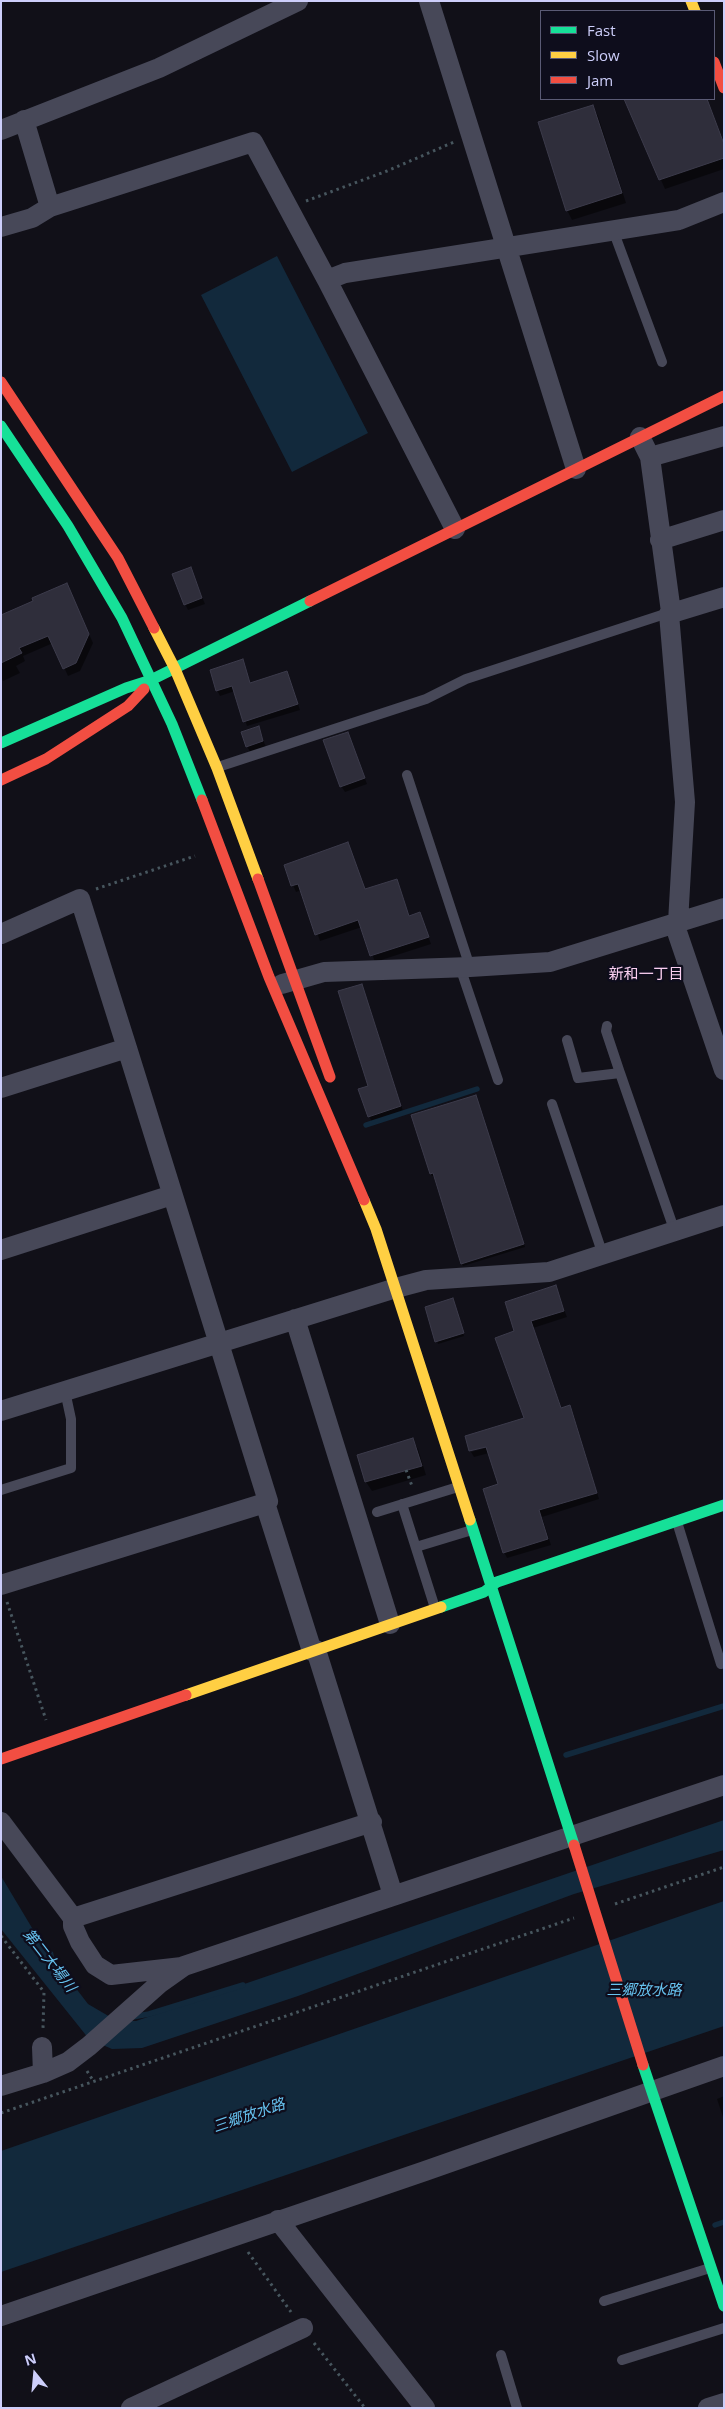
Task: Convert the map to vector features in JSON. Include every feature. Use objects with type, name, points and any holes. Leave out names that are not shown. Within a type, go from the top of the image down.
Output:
[{"type":"street","points":[[1,130],[158,68],[298,1]]},
{"type":"street","points":[[429,1],[576,468]]},
{"type":"street","points":[[715,65],[724,88]]},
{"type":"street","points":[[24,120],[50,207]]},
{"type":"street","points":[[1,228],[32,218],[50,207],[253,142],[327,280],[454,529]]},
{"type":"street","points":[[327,280],[345,273],[679,220],[724,202]]},
{"type":"street","points":[[1,382],[58,465],[118,558],[175,669],[217,768],[334,1090]]},
{"type":"street","points":[[1,743],[126,688],[151,680],[175,669],[724,396]]},
{"type":"street","points":[[1,426],[95,570],[122,618],[151,680],[193,776],[273,987],[376,1229],[651,2091],[724,2306]]},
{"type":"street","points":[[650,456],[724,436]]},
{"type":"street","points":[[640,437],[650,456],[670,613],[685,802],[676,922],[724,1070]]},
{"type":"street","points":[[660,540],[724,520]]},
{"type":"street","points":[[670,613],[724,597]]},
{"type":"street","points":[[1,780],[46,759],[128,706],[151,680]]},
{"type":"street","points":[[1,934],[80,898],[268,1501],[1,1585]]},
{"type":"street","points":[[273,987],[324,972],[550,962],[724,908]]},
{"type":"street","points":[[1,1088],[127,1048]]},
{"type":"street","points":[[350,1136],[362,1173],[376,1229]]},
{"type":"street","points":[[1,1250],[172,1195]]},
{"type":"street","points":[[1,1411],[396,1288],[426,1280],[549,1272],[724,1215]]},
{"type":"street","points":[[296,1319],[390,1624]]},
{"type":"street","points":[[265,1503],[372,1822],[394,1895]]},
{"type":"street","points":[[1,1759],[484,1592],[502,1581],[724,1505]]},
{"type":"street","points":[[1,1822],[73,1918],[73,1926],[95,1965],[111,1974],[184,1966],[394,1895],[572,1840],[724,1785]]},
{"type":"street","points":[[73,1918],[372,1822]]},
{"type":"street","points":[[1,2086],[43,2074],[68,2062],[89,2046],[160,1983],[184,1966]]},
{"type":"street","points":[[42,2047],[43,2074]]},
{"type":"street","points":[[1,2316],[426,2171],[724,2066]]},
{"type":"street","points":[[278,2220],[425,2408]]},
{"type":"street","points":[[131,2408],[302,2328]]},
{"type":"street","points":[[708,2408],[724,2403]]},
{"type":"lane","points":[[613,230],[662,362]]},
{"type":"lane","points":[[217,768],[426,699],[466,679],[670,613]]},
{"type":"lane","points":[[407,775],[498,1080]]},
{"type":"lane","points":[[607,1026],[606,1031],[675,1232]]},
{"type":"lane","points":[[567,1040],[578,1078],[620,1073]]},
{"type":"lane","points":[[552,1104],[603,1255]]},
{"type":"lane","points":[[1,1490],[71,1468],[71,1419],[65,1391]]},
{"type":"lane","points":[[377,1512],[459,1487]]},
{"type":"lane","points":[[402,1504],[435,1608]]},
{"type":"lane","points":[[676,1521],[721,1664],[724,1664]]},
{"type":"lane","points":[[416,1547],[472,1530]]},
{"type":"lane","points":[[604,2301],[711,2268]]},
{"type":"lane","points":[[622,2360],[724,2328]]},
{"type":"lane","points":[[500,2355],[517,2408]]},
{"type":"path","points":[[288,207],[387,171],[458,140]]},
{"type":"path","points":[[80,898],[89,892],[195,856]]},
{"type":"path","points":[[1,1585],[49,1728]]},
{"type":"path","points":[[1,2113],[724,1867]]},
{"type":"path","points":[[1,1936],[44,1992],[42,2047]]},
{"type":"water","points":[[277,256],[368,433],[292,472],[201,295]]},
{"type":"water","name":"第二大場川","points":[[724,1820],[724,1850],[574,1894],[298,1996],[142,2048],[112,2049],[89,2039],[1,1929],[1,1876],[44,1948],[53,1952],[55,1961],[62,1967],[65,1974],[88,2004],[117,2021],[136,2021]]},
{"type":"water","name":"三郷放水路","points":[[724,1901],[724,2026],[1,2272],[1,2151]]},
{"type":"building","points":[[624,100],[707,100],[724,144],[724,158],[659,180]]},
{"type":"building","points":[[593,105],[622,193],[566,211],[538,122]]},
{"type":"building","points":[[191,567],[202,598],[184,605],[172,574]]},
{"type":"building","points":[[67,583],[89,634],[76,663],[63,669],[48,636],[19,648],[22,653],[1,663],[1,615],[33,601],[32,598]]},
{"type":"building","points":[[243,659],[250,683],[287,671],[298,704],[243,722],[232,686],[216,691],[210,670]]},
{"type":"building","points":[[259,726],[263,741],[246,747],[241,732]]},
{"type":"building","points":[[348,732],[365,778],[340,787],[323,740]]},
{"type":"building","points":[[348,842],[365,889],[397,879],[409,916],[420,912],[429,937],[370,956],[358,920],[315,935],[298,884],[291,886],[284,865]]},
{"type":"building","points":[[362,984],[401,1106],[368,1117],[358,1089],[368,1086],[338,991]]},
{"type":"building","points":[[476,1095],[524,1244],[461,1264],[433,1173],[430,1174],[411,1115]]},
{"type":"building","points":[[556,1285],[564,1311],[531,1321],[561,1408],[570,1405],[597,1493],[539,1510],[548,1539],[503,1553],[483,1489],[498,1484],[486,1447],[469,1451],[465,1436],[524,1418],[495,1338],[514,1331],[505,1302]]},
{"type":"building","points":[[453,1298],[464,1333],[435,1342],[425,1307]]},
{"type":"building","points":[[413,1438],[422,1466],[365,1482],[357,1455]]},
{"type":"waterway","points":[[366,1125],[477,1089]]},
{"type":"waterway","points":[[566,1755],[724,1706]]},
{"type":"waterway","points":[[132,2017],[149,2014],[243,1985]]},
{"type":"waterway","points":[[715,2225],[724,2222]]},
{"type":"traffic: fast","points":[[1,426],[68,526],[122,618],[172,724],[202,800]]},
{"type":"traffic: fast","points":[[1,743],[126,688],[151,680],[310,601]]},
{"type":"traffic: fast","points":[[441,1607],[484,1592],[497,1582],[724,1505]]},
{"type":"traffic: fast","points":[[470,1520],[574,1845]]},
{"type":"traffic: fast","points":[[643,2065],[724,2306]]},
{"type":"traffic: slow","points":[[691,1],[695,10]]},
{"type":"traffic: slow","points":[[154,628],[175,669],[217,768],[258,879]]},
{"type":"traffic: slow","points":[[364,1200],[376,1229],[470,1520]]},
{"type":"traffic: slow","points":[[186,1695],[441,1607]]},
{"type":"traffic: jam","points":[[715,65],[724,88]]},
{"type":"traffic: jam","points":[[1,382],[118,558],[154,628]]},
{"type":"traffic: jam","points":[[310,601],[724,396]]},
{"type":"traffic: jam","points":[[1,780],[46,759],[128,706],[144,689]]},
{"type":"traffic: jam","points":[[202,800],[269,977],[364,1200]]},
{"type":"traffic: jam","points":[[258,879],[330,1077]]},
{"type":"traffic: jam","points":[[1,1759],[186,1695]]},
{"type":"traffic: jam","points":[[574,1845],[643,2065]]},
{"type":"district","name":"新和一丁目","points":[[646,975]]}]
